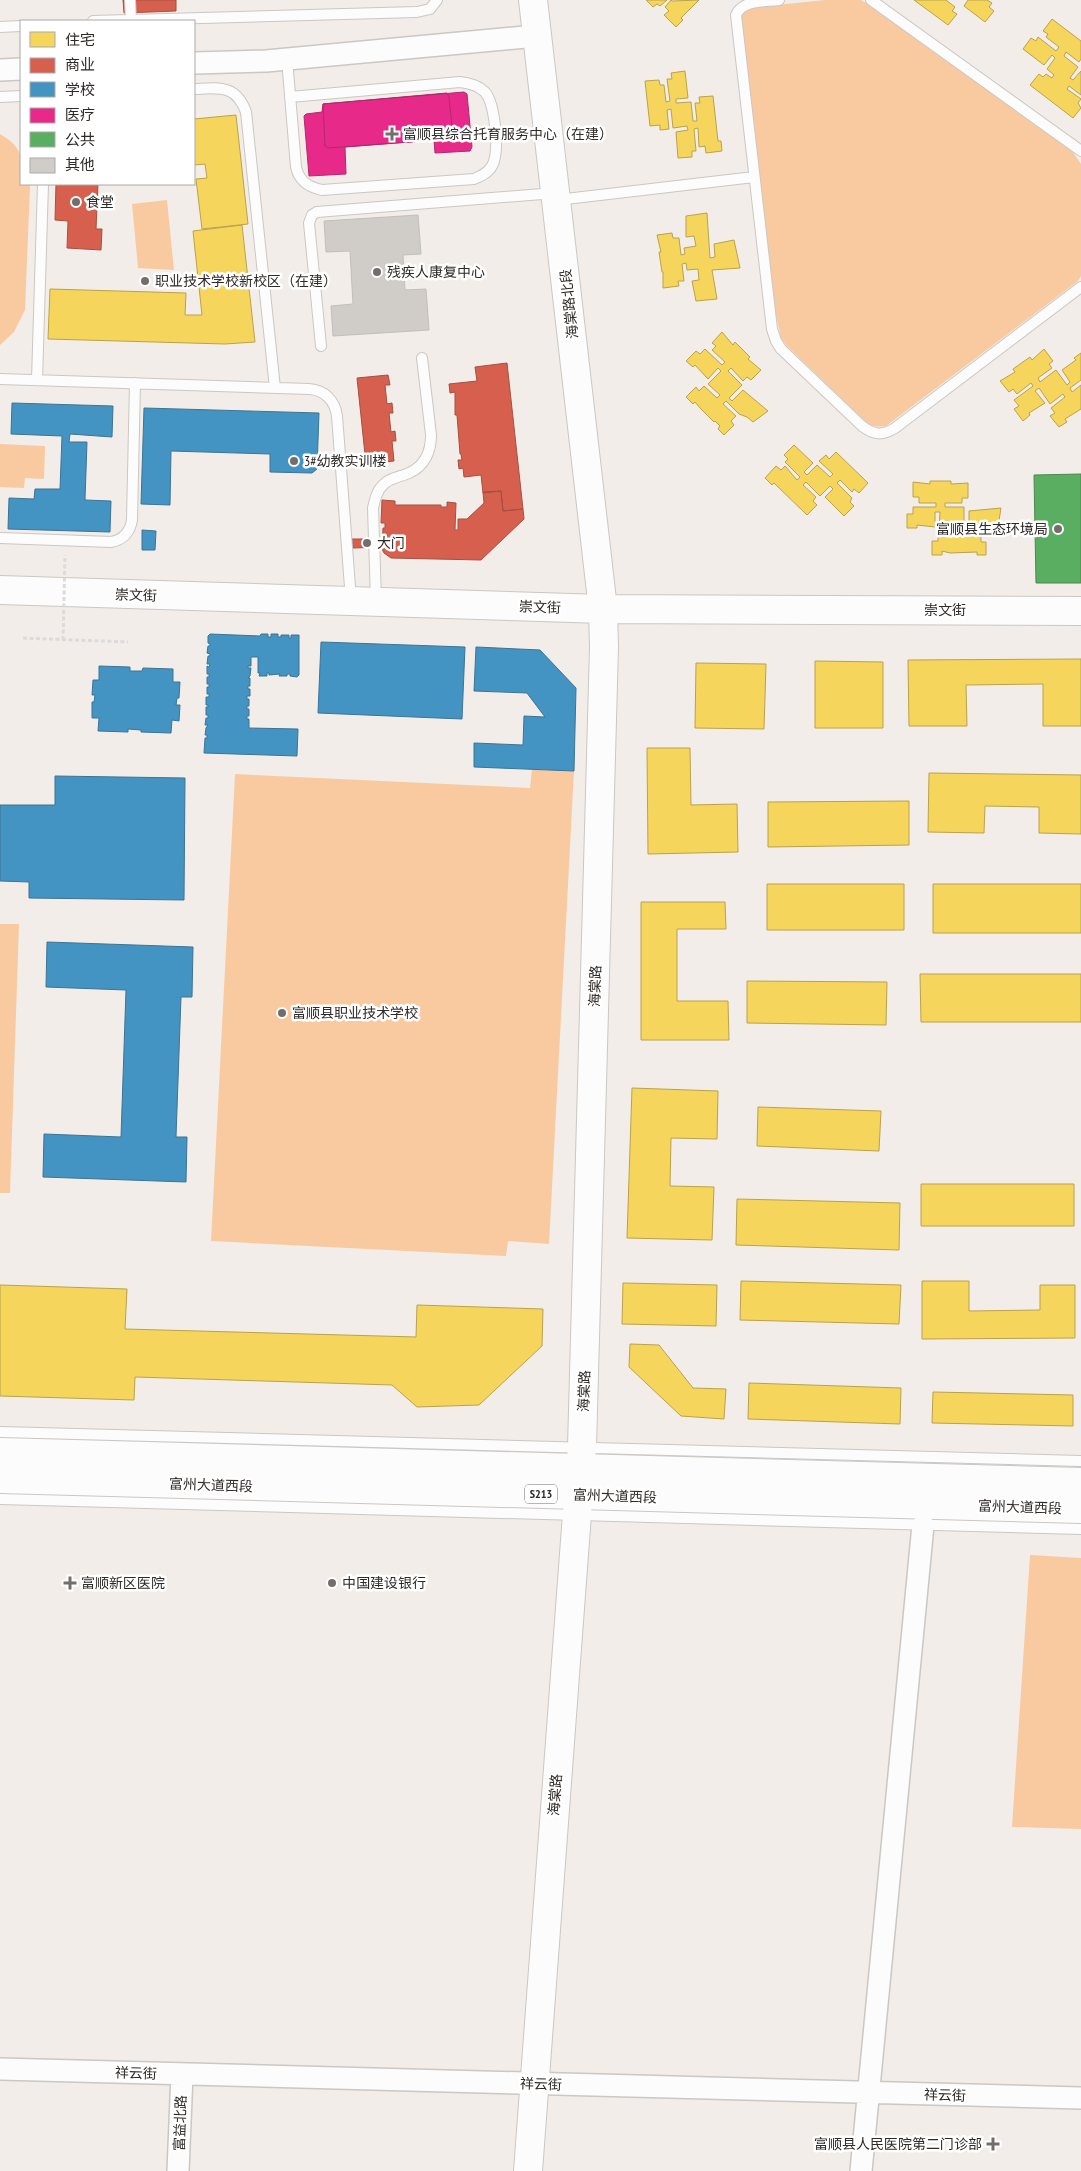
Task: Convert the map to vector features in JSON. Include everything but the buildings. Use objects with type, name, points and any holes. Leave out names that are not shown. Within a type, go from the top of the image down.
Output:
[{"type":"street","name":"海棠路北段","points":[[533,0],[603,609]]},
{"type":"street","points":[[195,63],[287,58],[536,36]]},
{"type":"street","points":[[0,70],[20,69]]},
{"type":"street","name":"崇文街","points":[[0,590],[603,609],[1081,611]]},
{"type":"street","name":"海棠路","points":[[528,2171],[533,2084],[582,1458],[604,647],[603,609]]},
{"type":"street","name":"富州大道西段","points":[[0,1452],[582,1458],[1081,1482]]},
{"type":"street","name":"富州大道西段","points":[[0,1479],[578,1505],[1081,1509]]},
{"type":"street","points":[[861,2171],[923,1525]]},
{"type":"street","name":"祥云街","points":[[0,2069],[1081,2098]]},
{"type":"street","name":"富益北路","points":[[178,2171],[182,2074]]},
{"type":"lane","points":[[130,0],[131,20]]},
{"type":"lane","points":[[152,20],[417,12],[430,9],[438,0]]},
{"type":"lane","points":[[779,0],[744,4],[738,8],[736,15],[772,329],[781,349],[871,432],[879,434],[895,428],[1081,287]]},
{"type":"lane","points":[[871,0],[1080,148]]},
{"type":"lane","points":[[0,27],[20,26]]},
{"type":"lane","points":[[287,58],[290,97],[297,173],[302,182],[315,189],[474,179],[486,174],[495,161],[496,147],[491,103],[483,90],[470,83],[460,82],[290,97]]},
{"type":"lane","points":[[195,90],[227,90],[240,98],[246,112],[275,388]]},
{"type":"lane","points":[[0,97],[20,96]]},
{"type":"lane","points":[[321,346],[309,223],[312,216],[318,212],[556,196],[754,177]]},
{"type":"lane","points":[[37,380],[43,185]]},
{"type":"lane","points":[[364,601],[373,508],[376,498],[385,483],[410,473],[419,467],[430,448],[431,435],[422,358]]},
{"type":"lane","points":[[0,379],[275,388],[319,391],[328,396],[335,405],[337,416],[364,601]]},
{"type":"lane","points":[[0,538],[111,542],[120,540],[129,531],[132,520],[135,383]]},
{"type":"lane","points":[[0,1432],[582,1458],[1081,1461]]},
{"type":"lane","points":[[0,1499],[578,1505],[923,1525],[1081,1529]]},
{"type":"path","points":[[63,640],[65,556]]},
{"type":"path","points":[[23,638],[128,642]]},
{"type":"shaded area","points":[[825,0],[861,0],[866,3],[1072,151],[1081,164],[1081,276],[1078,281],[886,426],[875,426],[866,422],[787,346],[781,338],[776,314],[741,18],[743,12],[748,8]]},
{"type":"shaded area","points":[[0,134],[18,149],[20,154],[20,185],[30,185],[30,187],[25,310],[14,332],[0,345]]},
{"type":"shaded area","points":[[167,200],[174,270],[138,268],[132,204]]},
{"type":"shaded area","points":[[0,444],[45,446],[44,479],[25,478],[24,488],[0,487]]},
{"type":"shaded area","points":[[532,769],[574,771],[549,1244],[508,1241],[506,1256],[211,1241],[235,774],[530,788]]},
{"type":"shaded area","points":[[0,924],[19,924],[10,1193],[0,1193]]},
{"type":"shaded area","points":[[1030,1555],[1081,1558],[1081,1829],[1012,1827]]},
{"type":"place","name":"富顺县综合托育服务中心（在建）","points":[[392,134]]},
{"type":"place","name":"食堂","points":[[76,202]]},
{"type":"place","name":"残疾人康复中心","points":[[377,272]]},
{"type":"place","name":"职业技术学校新校区（在建）","points":[[145,281]]},
{"type":"place","name":"3#幼教实训楼","points":[[294,461]]},
{"type":"place","name":"富顺县生态环境局","points":[[1058,529]]},
{"type":"place","name":"大门","points":[[367,543]]},
{"type":"place","name":"富顺县职业技术学校","points":[[282,1013]]},
{"type":"place","name":"富顺新区医院","points":[[70,1583]]},
{"type":"place","name":"中国建设银行","points":[[332,1583]]},
{"type":"place","name":"富顺县人民医院第二门诊部","points":[[993,2144]]}]
